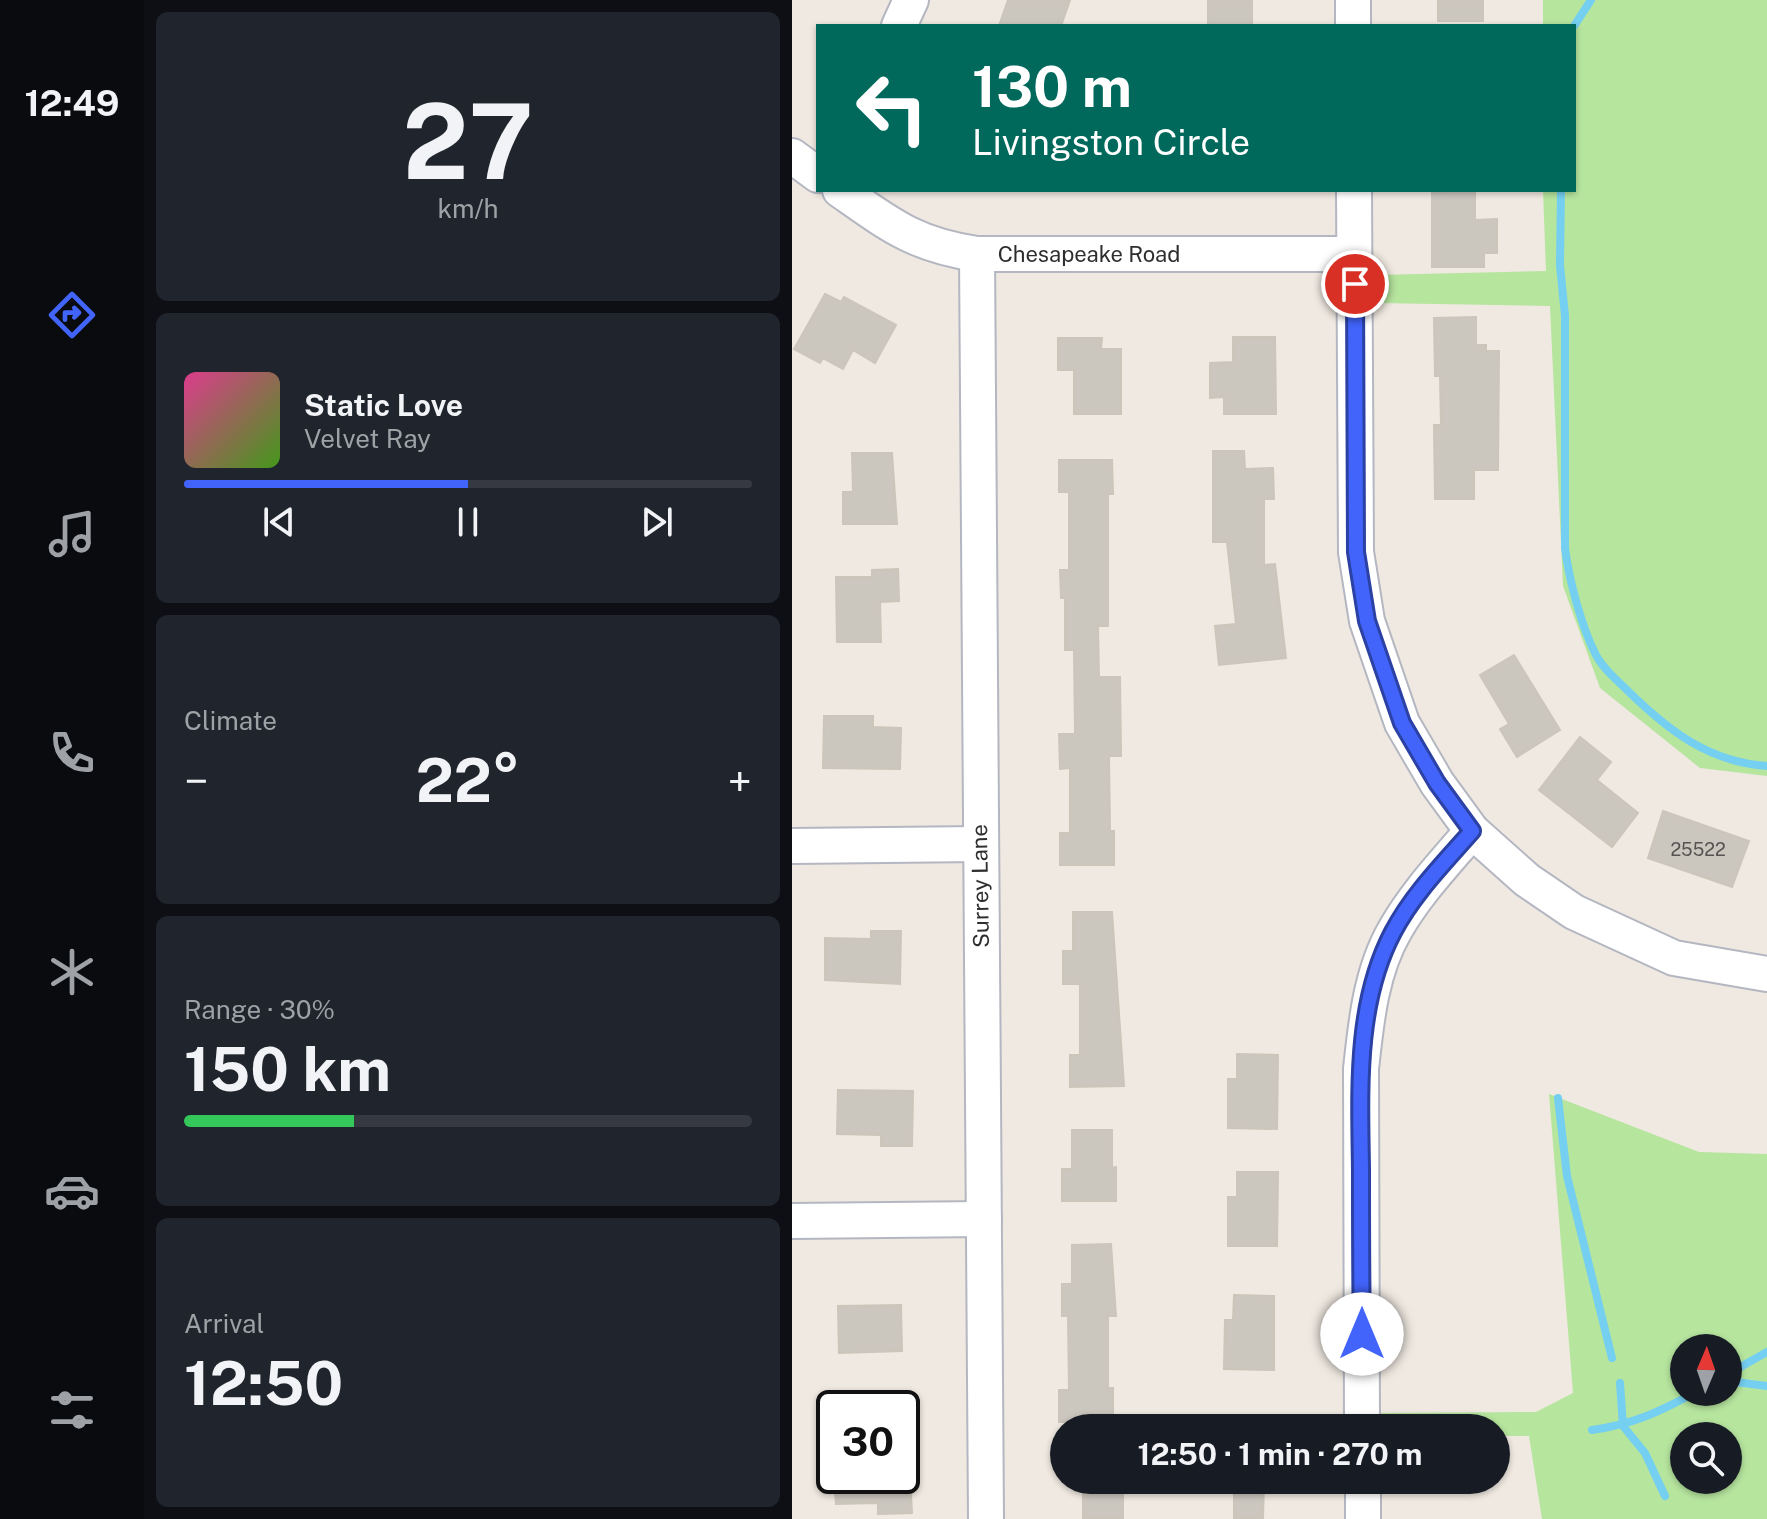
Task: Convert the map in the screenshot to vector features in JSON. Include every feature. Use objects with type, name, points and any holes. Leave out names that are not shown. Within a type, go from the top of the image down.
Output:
[{"type":"street","points":[[900,24],[911,0]]},
{"type":"street","points":[[1353,0],[1353,24]]},
{"type":"street","name":"Chesapeake Road","points":[[846,192],[913,239],[935,247],[977,254],[1354,254]]},
{"type":"street","points":[[1354,192],[1356,552],[1367,621],[1402,723],[1437,783],[1472,831],[1527,880],[1574,912],[1674,958],[1767,974]]},
{"type":"street","name":"Surrey Lane","points":[[977,254],[986,1519]]},
{"type":"street","points":[[1362,1414],[1361,1084],[1367,1014],[1379,967],[1393,932],[1420,891],[1472,831]]},
{"type":"street","points":[[792,846],[980,844]]},
{"type":"street","points":[[792,1221],[984,1219]]},
{"type":"street","points":[[1363,1494],[1363,1519]]},
{"type":"green space","points":[[1543,0],[1767,0],[1767,776],[1700,768],[1600,688],[1563,586],[1550,306],[1376,303],[1376,275],[1546,271],[1543,192],[1576,192],[1576,24],[1543,24]]},
{"type":"green space","points":[[1549,1094],[1699,1152],[1767,1154],[1767,1519],[1542,1519],[1529,1436],[1510,1436],[1510,1414],[1379,1414],[1536,1412],[1573,1393]]},
{"type":"building","points":[[1008,0],[1070,0],[1062,24],[1000,24]]},
{"type":"building","points":[[1208,0],[1252,0],[1252,24],[1208,24]]},
{"type":"building","points":[[1438,0],[1483,0],[1483,21],[1438,21]]},
{"type":"building","points":[[1432,192],[1475,192],[1475,220],[1497,219],[1497,253],[1484,253],[1484,267],[1432,267]]},
{"type":"building","points":[[825,294],[841,302],[844,297],[896,325],[875,363],[853,350],[843,369],[823,358],[820,363],[794,349]]},
{"type":"building","points":[[1476,317],[1476,345],[1486,345],[1486,351],[1499,351],[1498,470],[1474,470],[1474,499],[1435,499],[1434,425],[1441,425],[1440,376],[1435,376],[1434,318]]},
{"type":"building","points":[[1233,337],[1275,337],[1276,414],[1224,414],[1224,397],[1210,398],[1210,363],[1233,362]]},
{"type":"building","points":[[1058,338],[1102,338],[1101,349],[1121,349],[1121,414],[1074,414],[1074,370],[1058,370]]},
{"type":"building","points":[[1213,451],[1244,451],[1245,469],[1273,468],[1274,499],[1264,499],[1264,565],[1275,564],[1286,658],[1219,665],[1215,626],[1236,624],[1227,542],[1213,542]]},
{"type":"building","points":[[852,453],[892,453],[897,524],[843,524],[843,492],[853,492]]},
{"type":"building","points":[[1059,460],[1112,460],[1113,494],[1108,494],[1108,626],[1098,626],[1099,677],[1120,677],[1121,756],[1109,756],[1110,831],[1114,831],[1114,865],[1060,865],[1060,833],[1070,833],[1070,768],[1060,769],[1059,734],[1075,734],[1074,650],[1065,650],[1065,598],[1061,598],[1060,570],[1069,570],[1069,492],[1059,492]]},
{"type":"building","points":[[898,569],[899,601],[880,602],[881,642],[837,642],[836,577],[872,577],[872,570]]},
{"type":"building","points":[[1514,655],[1560,730],[1517,757],[1500,729],[1509,724],[1480,675]]},
{"type":"building","points":[[824,716],[873,716],[873,727],[901,728],[900,769],[823,768]]},
{"type":"building","points":[[1580,737],[1611,762],[1597,780],[1638,813],[1612,847],[1539,790]]},
{"type":"building","points":[[1663,811],[1749,841],[1732,887],[1648,858]]},
{"type":"building","points":[[1073,912],[1112,912],[1124,1086],[1070,1087],[1070,1055],[1080,1055],[1080,984],[1063,984],[1063,951],[1073,951]]},
{"type":"building","points":[[871,931],[901,931],[900,984],[825,980],[825,938],[871,939]]},
{"type":"building","points":[[1237,1054],[1278,1055],[1277,1129],[1228,1128],[1228,1079],[1237,1079]]},
{"type":"building","points":[[838,1090],[913,1091],[912,1146],[881,1146],[881,1135],[837,1134]]},
{"type":"building","points":[[1072,1130],[1112,1130],[1116,1201],[1062,1201],[1062,1169],[1072,1169]]},
{"type":"building","points":[[1237,1172],[1278,1172],[1277,1246],[1228,1246],[1228,1197],[1237,1197]]},
{"type":"building","points":[[1111,1244],[1116,1316],[1108,1316],[1108,1388],[1113,1388],[1113,1414],[1059,1414],[1059,1390],[1069,1390],[1068,1316],[1062,1316],[1062,1284],[1072,1284],[1072,1245]]},
{"type":"building","points":[[1234,1295],[1274,1296],[1274,1370],[1224,1369],[1225,1320],[1233,1320]]},
{"type":"building","points":[[901,1305],[902,1351],[839,1353],[838,1306]]},
{"type":"building","points":[[835,1494],[911,1494],[912,1513],[878,1514],[878,1503],[836,1504]]},
{"type":"building","points":[[1083,1494],[1123,1494],[1123,1519],[1083,1519]]},
{"type":"building","points":[[1234,1494],[1264,1494],[1263,1519],[1234,1519]]},
{"type":"waterway","points":[[1575,24],[1591,0]]},
{"type":"waterway","points":[[1561,192],[1560,265],[1565,316],[1565,548],[1585,630],[1596,655],[1607,670],[1675,731],[1708,751],[1767,766]]},
{"type":"waterway","points":[[1558,1098],[1567,1176],[1612,1358]]},
{"type":"waterway","points":[[1742,1366],[1767,1352]]},
{"type":"waterway","points":[[1620,1383],[1623,1426],[1645,1453],[1665,1496]]},
{"type":"waterway","points":[[1742,1383],[1767,1386]]},
{"type":"waterway","points":[[1592,1430],[1621,1424],[1670,1406]]},
{"type":"route","points":[[1355,284],[1356,552],[1367,621],[1402,723],[1437,783],[1472,831],[1420,891],[1393,932],[1379,967],[1367,1014],[1361,1069],[1360,1130],[1362,1334]]}]
